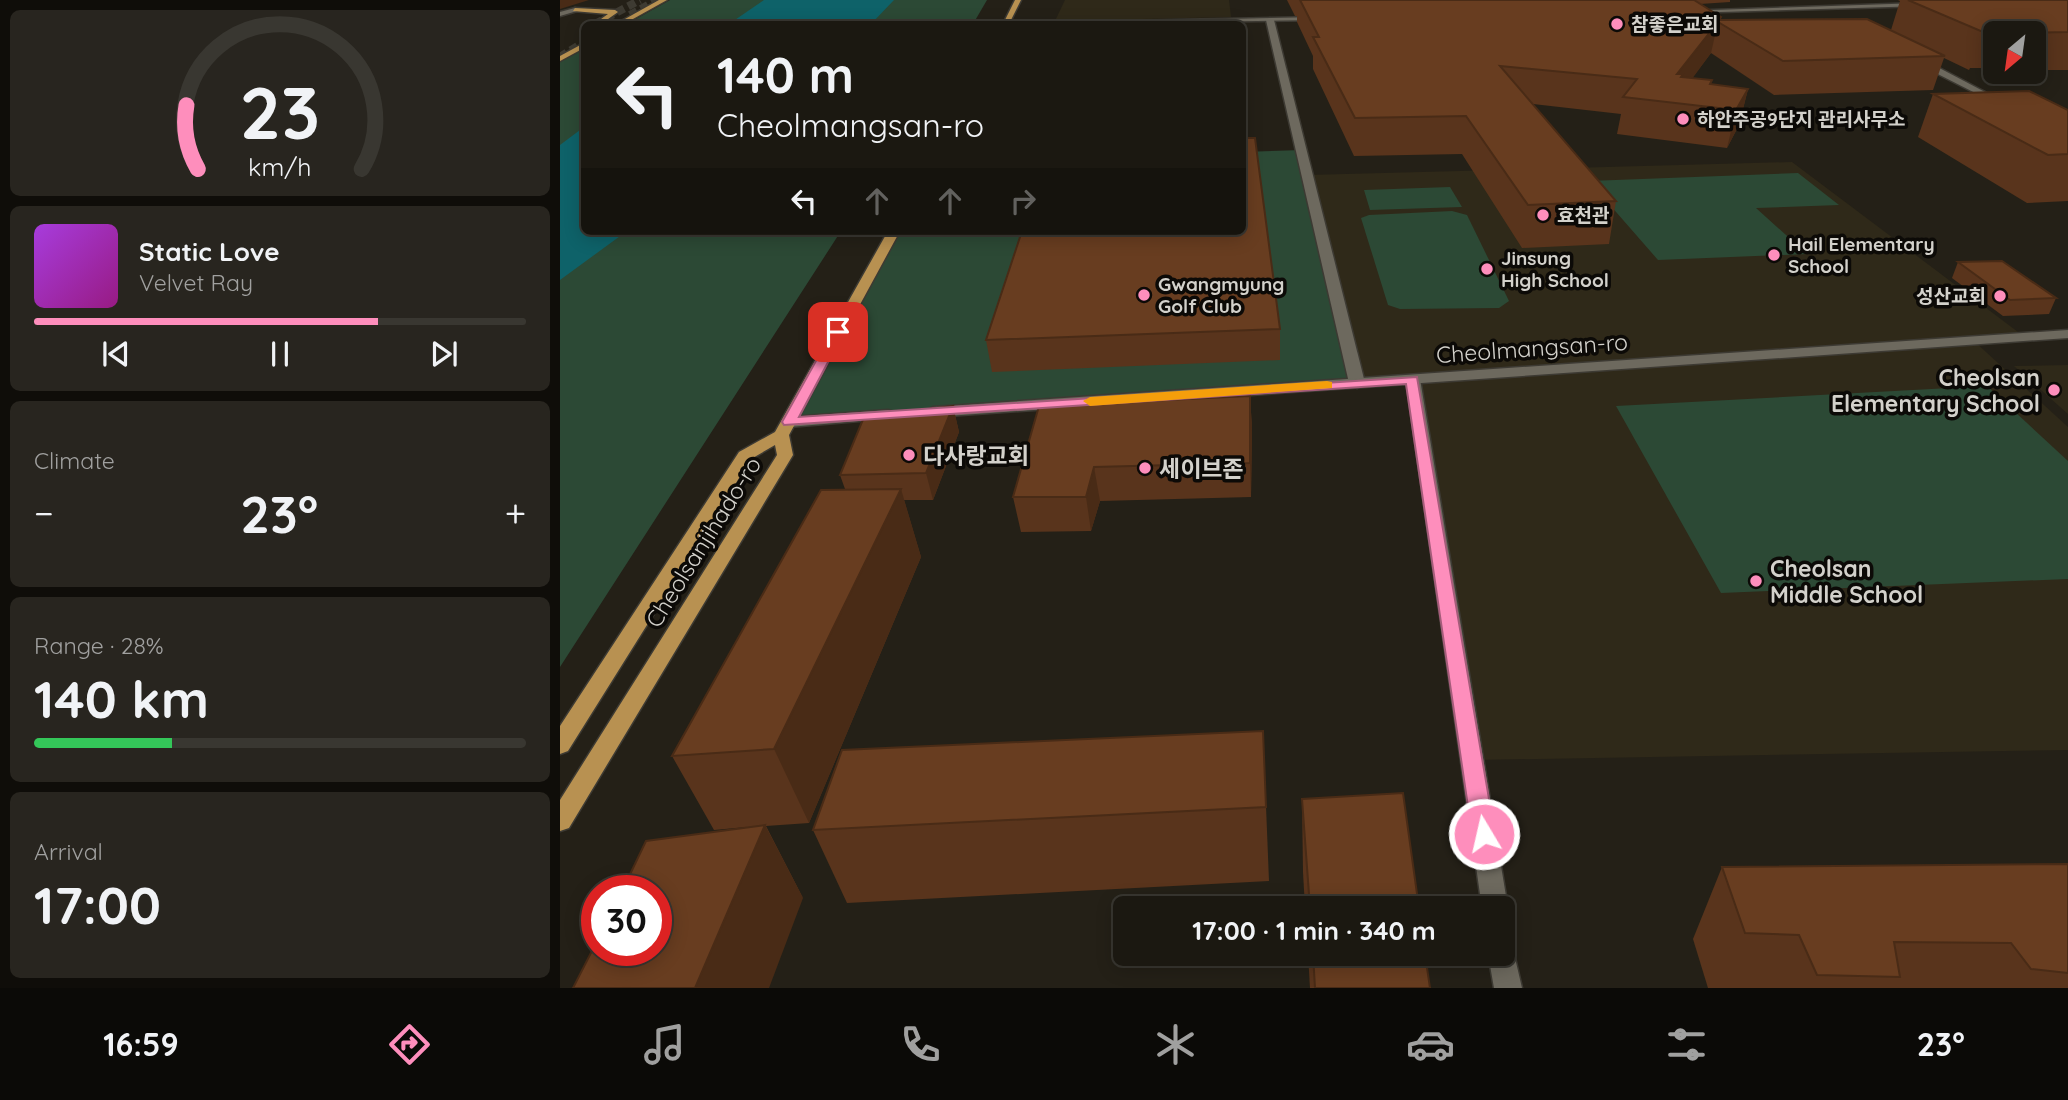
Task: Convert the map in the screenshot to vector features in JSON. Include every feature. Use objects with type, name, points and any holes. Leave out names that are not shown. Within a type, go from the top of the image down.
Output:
[{"type":"main road","points":[[626,21],[664,0]]},
{"type":"main road","points":[[1008,21],[1018,1]]},
{"type":"main road","points":[[575,10],[615,3]]},
{"type":"main road","points":[[610,21],[629,8]]},
{"type":"main road","points":[[575,10],[615,12],[602,21]]},
{"type":"main road","points":[[560,49],[581,38]]},
{"type":"main road","points":[[560,59],[581,47]]},
{"type":"main road","points":[[785,428],[892,235]]},
{"type":"main road","name":"Cheolsanjihado-ro","points":[[560,745],[746,456],[785,428]]},
{"type":"main road","name":"Cheolsanjihado-ro","points":[[560,821],[785,455],[785,428]]},
{"type":"street","points":[[1795,0],[1834,20]]},
{"type":"street","points":[[1676,11],[1934,4]]},
{"type":"street","points":[[560,12],[575,10]]},
{"type":"street","points":[[1223,21],[1326,19]]},
{"type":"street","points":[[1270,20],[1357,383]]},
{"type":"street","points":[[1906,55],[2013,108]]},
{"type":"street","name":"Cheolmangsan-ro","points":[[785,428],[907,414],[2068,334]]},
{"type":"street","points":[[1413,379],[1493,896]]},
{"type":"street","points":[[1504,966],[1508,988]]},
{"type":"shaded area","points":[[1065,0],[1229,0],[1231,17],[1055,21]]},
{"type":"shaded area","name":"Cheolsan Middle School","points":[[1792,162],[2030,341],[1974,341],[2068,427],[2068,750],[1472,760],[1413,380],[1357,383],[1308,175]]},
{"type":"shaded area","name":"Cheolsan Elementary School","points":[[2068,365],[2068,414],[2014,366]]},
{"type":"green space","points":[[670,0],[987,0],[975,21],[632,21]]},
{"type":"green space","points":[[581,51],[581,235],[838,235],[560,667],[560,62]]},
{"type":"green space","name":"Gwangmyung Golf Club","points":[[1302,150],[1357,383],[789,422],[892,235],[1246,235],[1246,152]]},
{"type":"green space","points":[[1798,173],[1839,205],[1756,208],[1807,254],[1658,260],[1589,181]]},
{"type":"green space","points":[[1450,187],[1462,207],[1370,210],[1364,190]]},
{"type":"green space","points":[[1452,211],[1467,215],[1509,301],[1499,308],[1400,309],[1388,305],[1361,218],[1369,215]]},
{"type":"green space","points":[[1987,386],[2068,461],[2068,579],[1721,593],[1616,406]]},
{"type":"water","points":[[764,0],[894,0],[874,21],[733,21]]},
{"type":"water","points":[[581,129],[581,235],[622,235],[560,280],[560,145]]},
{"type":"building","points":[[1300,0],[1694,0],[1721,17],[1719,20],[1867,19],[1945,56],[1783,61],[1718,22],[1677,74],[1683,74],[1681,77],[1712,80],[1710,84],[1748,89],[1736,110],[1623,97],[1637,79],[1500,66],[1616,201],[1528,205],[1466,116],[1355,118],[1313,37],[1319,37]]},
{"type":"building","points":[[1908,0],[2068,0],[2068,32],[2046,32],[2046,21],[1983,21],[1983,32]]},
{"type":"building","points":[[2029,91],[2068,110],[2068,154],[2048,155],[1933,94]]},
{"type":"building","name":"Gwangmyung Golf Club","points":[[1246,138],[1255,138],[1280,329],[986,340],[1021,235],[1246,235]]},
{"type":"building","points":[[2002,261],[2056,298],[2010,300],[1958,262]]},
{"type":"building","points":[[1250,396],[1250,463],[1094,467],[1086,497],[1013,497],[1039,406]]},
{"type":"building","points":[[953,406],[926,473],[840,475],[864,417]]},
{"type":"building","points":[[901,489],[774,749],[672,756],[821,490]]},
{"type":"building","points":[[1263,731],[1266,807],[813,830],[842,750]]},
{"type":"building","points":[[1403,793],[1417,896],[1309,896],[1302,799]]},
{"type":"building","points":[[765,825],[695,988],[573,988],[584,966],[672,966],[672,875],[630,875],[646,841]]},
{"type":"building","points":[[2068,864],[2068,973],[2031,969],[2011,943],[1894,942],[1900,977],[1817,975],[1799,935],[1745,933],[1722,867]]},
{"type":"building","points":[[1314,966],[1427,966],[1430,988],[1315,988]]},
{"type":"tunnel","points":[[601,21],[640,0]]},
{"type":"tunnel","points":[[630,15],[657,0]]},
{"type":"tunnel","points":[[560,57],[581,44]]},
{"type":"slow traffic","points":[[1090,401],[1327,385]]},
{"type":"place","name":"참좋은교회","points":[[1617,24]]},
{"type":"place","name":"하안주공9단지 관리사무소","points":[[1683,119]]},
{"type":"place","name":"효천관","points":[[1543,215]]},
{"type":"place","name":"Hail Elementary School","points":[[1774,255]]},
{"type":"place","name":"Jinsung High School","points":[[1487,269]]},
{"type":"place","name":"Gwangmyung Golf Club","points":[[1144,295]]},
{"type":"place","name":"성산교회","points":[[2000,296]]},
{"type":"place","name":"Cheolsan Elementary School","points":[[2054,390]]},
{"type":"place","name":"다사랑교회","points":[[909,455]]},
{"type":"place","name":"세이브존","points":[[1145,468]]},
{"type":"place","name":"Cheolsan Middle School","points":[[1756,581]]},
{"type":"route","points":[[838,332],[789,422],[1413,379],[1484,834]]}]
